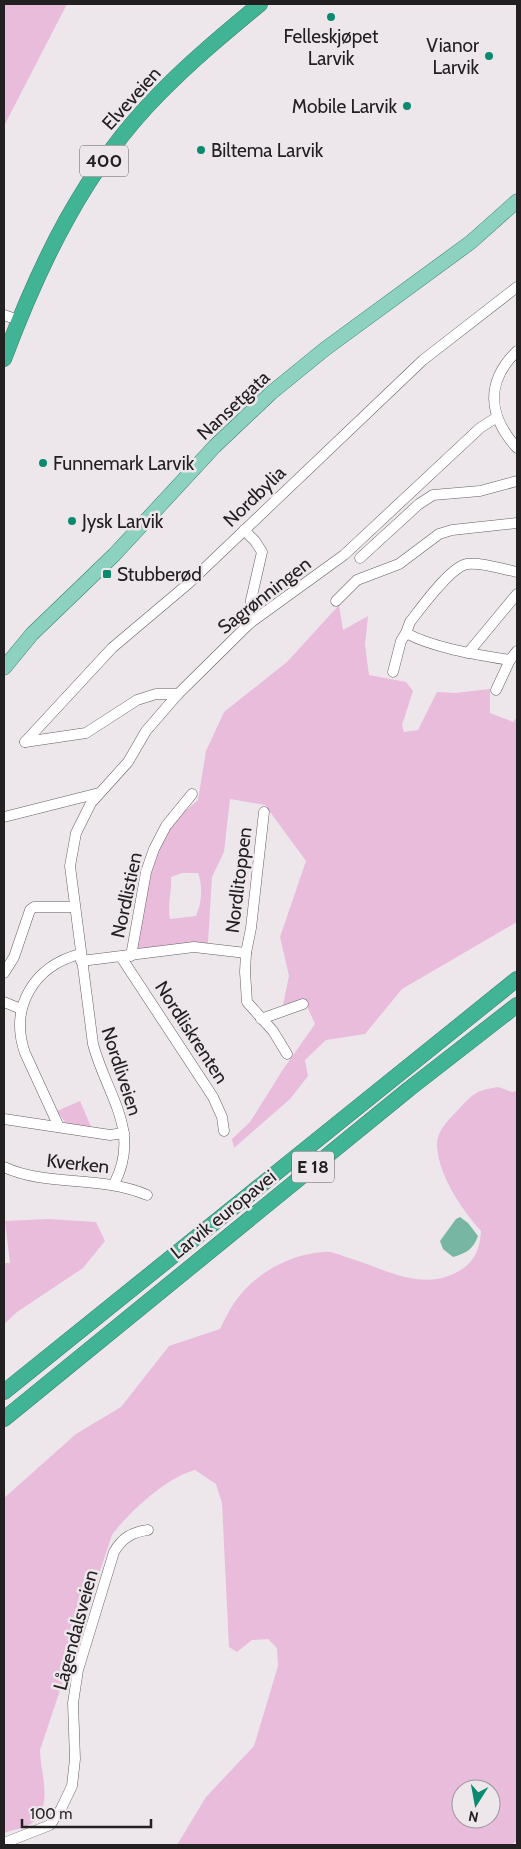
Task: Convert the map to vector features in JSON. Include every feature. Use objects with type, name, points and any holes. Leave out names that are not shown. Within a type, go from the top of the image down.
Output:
[{"type":"highway","name":"Elveveien","points":[[4,359],[18,320],[48,251],[71,211],[120,139],[157,96],[194,60],[260,4]]},
{"type":"highway","name":"Larvik europavei","points":[[4,1392],[517,979]]},
{"type":"highway","name":"Larvik europavei","points":[[4,1419],[409,1089],[517,1005]]},
{"type":"main road","name":"Nansetgata","points":[[4,668],[32,634],[114,555],[215,446],[264,400],[325,349],[406,292],[471,242],[517,202]]},
{"type":"street","name":"Nordbylia","points":[[178,694],[156,694],[137,700],[86,733],[26,742],[112,648],[189,583],[423,360],[517,287]]},
{"type":"street","points":[[4,315],[18,320]]},
{"type":"street","points":[[517,351],[502,369],[493,397],[497,417],[503,430],[517,448]]},
{"type":"street","name":"Sagrønningen","points":[[178,694],[250,623],[344,555],[480,428],[497,417]]},
{"type":"street","points":[[360,558],[419,504],[433,495],[480,491],[517,481]]},
{"type":"street","points":[[336,601],[357,580],[399,564],[439,534],[452,530],[517,523]]},
{"type":"street","points":[[244,530],[255,541],[262,552],[251,600],[250,623]]},
{"type":"street","points":[[393,672],[410,622],[453,572],[463,565],[472,564],[517,572]]},
{"type":"street","points":[[468,653],[517,594]]},
{"type":"street","points":[[406,633],[468,653],[510,660]]},
{"type":"street","points":[[496,690],[510,660],[517,651]]},
{"type":"street","name":"Nordliveien","points":[[114,1184],[124,1162],[124,1133],[118,1107],[102,1072],[93,1044],[70,866],[76,833],[90,803],[128,762],[146,731],[178,694]]},
{"type":"street","points":[[4,817],[99,793]]},
{"type":"street","name":"Nordlistien","points":[[126,956],[146,872],[154,849],[166,826],[192,794]]},
{"type":"street","name":"Nordlitoppen","points":[[264,812],[251,928],[246,953],[245,978],[247,1002],[273,1030],[286,1054]]},
{"type":"street","points":[[4,973],[14,957],[30,910],[34,907],[74,906]]},
{"type":"street","name":"Nordlitoppen","points":[[21,1009],[36,982],[51,966],[81,957],[126,956],[194,947],[246,953]]},
{"type":"street","name":"Nordliskrenten","points":[[126,956],[213,1097],[222,1117],[224,1131]]},
{"type":"street","points":[[4,1002],[21,1009],[19,1028],[21,1042],[59,1127]]},
{"type":"street","points":[[261,1019],[303,1004]]},
{"type":"street","points":[[4,1119],[110,1134],[124,1133]]},
{"type":"street","name":"Kverken","points":[[4,1167],[32,1175],[114,1184],[147,1196]]},
{"type":"street","name":"Lågendalsveien","points":[[4,1843],[50,1825],[61,1809],[72,1786],[75,1759],[73,1703],[78,1670],[105,1588],[114,1552],[127,1536],[148,1530]]},
{"type":"shaded area","points":[[4,4],[67,4],[4,126]]},
{"type":"shaded area","points":[[339,605],[343,630],[368,616],[365,645],[369,675],[406,682],[413,691],[402,725],[404,732],[418,730],[437,692],[455,693],[490,689],[490,713],[513,722],[517,717],[517,922],[402,989],[365,1034],[326,1040],[305,1060],[308,1076],[290,1099],[234,1148],[232,1139],[250,1122],[282,1071],[315,1024],[305,1002],[283,1005],[289,976],[280,937],[306,861],[265,805],[230,799],[224,852],[212,877],[208,943],[134,952],[152,856],[169,825],[198,800],[206,751],[224,712],[287,662]],"holes":[[[182,873],[198,873],[201,894],[196,916],[170,919],[171,877]]]},
{"type":"shaded area","points":[[498,1087],[512,1092],[517,1091],[517,1841],[511,1845],[177,1845],[206,1797],[254,1746],[278,1666],[277,1648],[268,1639],[252,1640],[237,1652],[229,1647],[222,1503],[216,1484],[195,1470],[173,1480],[149,1496],[112,1535],[40,1750],[44,1788],[43,1806],[33,1822],[4,1833],[4,1498],[76,1434],[121,1407],[169,1346],[220,1329],[232,1306],[245,1289],[276,1266],[299,1256],[327,1252],[402,1276],[431,1280],[459,1271],[469,1263],[476,1254],[481,1231],[459,1203],[447,1181],[439,1158],[437,1142],[443,1127],[474,1094]]},
{"type":"shaded area","points":[[80,1101],[92,1129],[68,1126],[57,1111]]},
{"type":"shaded area","points":[[460,1217],[468,1223],[478,1236],[469,1250],[453,1257],[443,1249],[440,1241],[456,1219]]},
{"type":"shaded area","points":[[48,1219],[96,1222],[105,1241],[83,1268],[17,1312],[4,1324],[4,1263],[10,1263],[5,1221]]},
{"type":"place","name":"Felleskjøpet Larvik","points":[[331,17]]},
{"type":"place","name":"Vianor Larvik","points":[[489,56]]},
{"type":"place","name":"Mobile Larvik","points":[[407,106]]},
{"type":"place","name":"Biltema Larvik","points":[[201,150]]},
{"type":"place","name":"Funnemark Larvik","points":[[43,463]]},
{"type":"place","name":"Jysk Larvik","points":[[72,521]]},
{"type":"place","name":"Stubberød","points":[[107,574]]}]
